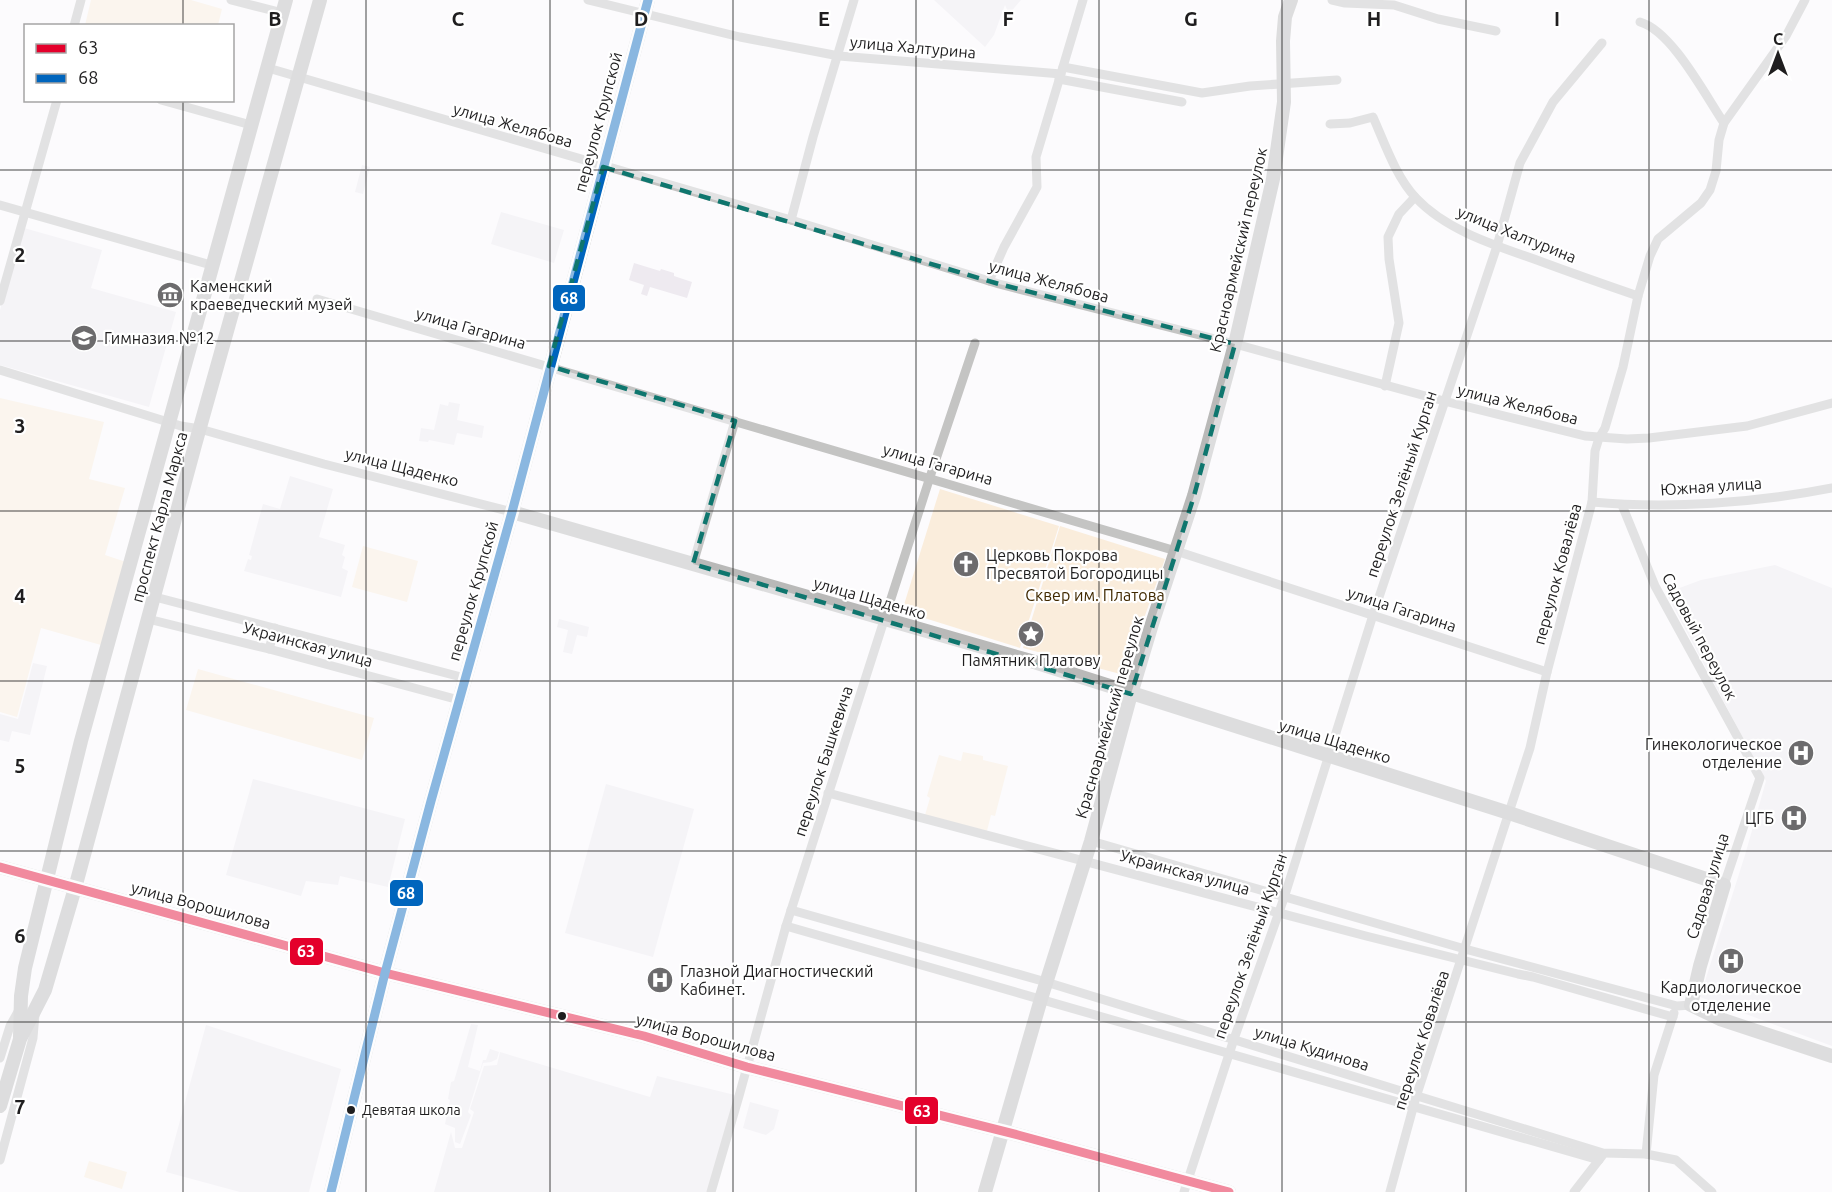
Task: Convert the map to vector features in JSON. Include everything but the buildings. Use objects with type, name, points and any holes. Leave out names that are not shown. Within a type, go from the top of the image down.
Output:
[{"type":"street","points":[[75,24],[81,0]]},
{"type":"street","points":[[231,0],[285,7]]},
{"type":"street","name":"проспект Карла Маркса","points":[[0,1106],[20,1039],[45,990],[75,888],[320,0]]},
{"type":"street","name":"улица Халтурина","points":[[588,0],[740,37],[839,56],[1061,73],[1202,93],[1284,83],[1337,80]]},
{"type":"street","name":"переулок Крупской","points":[[331,1192],[385,973],[512,512],[648,0]]},
{"type":"street","points":[[791,220],[813,136],[839,56],[854,0]]},
{"type":"street","points":[[989,281],[1004,247],[1037,187],[1036,157],[1083,0]]},
{"type":"street","name":"Красноармейский переулок","points":[[985,1192],[1046,982],[1091,841],[1131,694],[1196,486],[1235,345],[1273,179],[1282,116],[1285,17],[1291,0]]},
{"type":"street","points":[[1332,0],[1394,5],[1438,19],[1496,32]]},
{"type":"street","name":"переулок Ковалёва","points":[[1390,1192],[1416,1097],[1530,748],[1547,672],[1592,502],[1595,451],[1605,428],[1623,367],[1638,296],[1650,256],[1658,239],[1701,203],[1710,190],[1716,171],[1719,140],[1724,123],[1786,36],[1806,0]]},
{"type":"street","name":"проспект Карла Маркса","points":[[20,1039],[22,983],[83,732],[211,265],[285,7]]},
{"type":"street","points":[[1640,22],[1650,25],[1683,59],[1724,123]]},
{"type":"street","name":"переулок Зелёный Курган","points":[[1186,1187],[1234,1039],[1284,898],[1373,615],[1497,246],[1520,163],[1553,102],[1602,43]]},
{"type":"street","name":"улица Желябова","points":[[268,68],[406,110],[791,220],[989,281],[1444,402],[1599,438],[1649,438],[1747,426],[1832,402]]},
{"type":"street","points":[[1061,73],[1182,102]]},
{"type":"street","points":[[0,301],[56,102]]},
{"type":"street","points":[[168,102],[251,125]]},
{"type":"street","name":"улица Халтурина","points":[[1330,124],[1350,123],[1373,117],[1389,154],[1415,196],[1436,216],[1497,246],[1638,296]]},
{"type":"street","points":[[1385,386],[1399,323],[1388,237],[1399,214],[1415,196]]},
{"type":"street","points":[[0,205],[211,265]]},
{"type":"street","name":"улица Гагарина","points":[[317,298],[1176,550],[1547,672]]},
{"type":"street","name":"переулок Башкевича","points":[[711,1192],[786,926],[975,344]]},
{"type":"street","name":"улица Щаденко","points":[[0,370],[168,422],[512,512],[1031,661],[1509,813],[1724,885]]},
{"type":"street","points":[[693,564],[735,421]]},
{"type":"street","name":"Южная улица","points":[[1592,502],[1652,506],[1767,498],[1832,488]]},
{"type":"street","name":"Садовый переулок","points":[[1622,505],[1655,586],[1760,778]]},
{"type":"street","name":"Украинская улица","points":[[155,597],[465,678]]},
{"type":"street","name":"Украинская улица","points":[[148,619],[459,700]]},
{"type":"street","points":[[269,649],[275,628]]},
{"type":"street","name":"Садовая улица","points":[[1691,1005],[1724,885],[1760,778]]},
{"type":"street","name":"Украинская улица","points":[[828,793],[1462,961],[1533,976],[1673,1017]]},
{"type":"street","name":"Украинская улица","points":[[1091,841],[1465,949],[1677,1006],[1691,1005]]},
{"type":"street","name":"улица Ворошилова","points":[[0,867],[385,973],[644,1036],[747,1066],[1002,1131],[1186,1187],[1229,1192]]},
{"type":"street","name":"улица Кудинова","points":[[791,910],[1046,982],[1234,1039],[1601,1157]]},
{"type":"street","name":"улица Кудинова","points":[[786,926],[1414,1108],[1601,1157],[1646,1154],[1676,1160],[1712,1192]]},
{"type":"street","points":[[1691,1005],[1720,1019],[1832,1056]]},
{"type":"street","points":[[1646,1154],[1654,1075],[1677,1006]]},
{"type":"street","points":[[0,1058],[10,1026],[20,1008]]},
{"type":"street","points":[[0,1160],[33,1038],[34,1012]]},
{"type":"street","points":[[1574,1192],[1601,1157]]},
{"type":"highlighted area","points":[[603,167],[999,284],[1235,344],[1194,496],[1131,694],[693,564],[735,421],[549,366]]},
{"type":"shaded area","points":[[934,0],[1021,0],[1009,14],[1005,5],[994,35],[985,47]]},
{"type":"shaded area","points":[[362,165],[370,167],[363,194],[355,192]]},
{"type":"shaded area","points":[[501,212],[564,230],[554,263],[491,244]]},
{"type":"shaded area","name":"Гимназия №12","points":[[24,228],[102,250],[91,288],[176,312],[149,407],[0,365],[0,310]]},
{"type":"shaded area","points":[[634,263],[674,273],[674,276],[692,282],[687,298],[650,287],[647,296],[641,294],[644,285],[629,280]]},
{"type":"shaded area","points":[[449,402],[460,404],[457,420],[484,426],[482,438],[457,433],[454,445],[429,440],[428,442],[419,441],[421,428],[434,430],[440,404],[448,406]]},
{"type":"shaded area","points":[[290,476],[333,489],[319,537],[345,545],[342,568],[348,571],[341,597],[244,571],[248,559],[251,560],[252,556],[249,555],[263,504],[280,509]]},
{"type":"shaded area","name":"ЦГБ","points":[[1775,565],[1832,588],[1832,1046],[1700,997],[1766,781],[1666,593],[1701,580]]},
{"type":"shaded area","points":[[559,619],[589,627],[587,637],[577,635],[572,654],[563,652],[568,630],[557,627]]},
{"type":"shaded area","points":[[33,663],[47,666],[30,735],[12,731],[9,742],[0,740],[0,714],[18,719]]},
{"type":"shaded area","points":[[253,779],[405,819],[388,887],[340,876],[338,885],[306,881],[301,896],[226,875]]},
{"type":"shaded area","points":[[606,784],[694,809],[653,957],[565,933]]},
{"type":"shaded area","points":[[471,1024],[478,1025],[468,1067],[480,1071],[483,1060],[486,1060],[490,1049],[499,1052],[497,1059],[483,1063],[468,1112],[471,1115],[460,1144],[455,1142],[455,1128],[445,1124],[451,1082],[454,1081]]},
{"type":"shaded area","points":[[206,1025],[341,1069],[309,1192],[240,1192],[166,1172]]},
{"type":"shaded area","points":[[500,1052],[650,1097],[657,1076],[739,1096],[711,1192],[434,1192],[451,1132],[455,1148],[462,1148],[474,1112],[470,1109],[484,1066],[497,1065]]},
{"type":"shaded area","points":[[750,1102],[779,1110],[774,1129],[766,1135],[743,1128]]},
{"type":"green space","points":[[91,0],[191,0],[222,9],[218,24],[85,24]]},
{"type":"green space","points":[[0,398],[104,422],[89,479],[125,488],[105,555],[126,562],[101,645],[41,628],[17,717],[0,712]]},
{"type":"green space","points":[[940,489],[1059,526],[1020,648],[902,611]]},
{"type":"green space","name":"Сквер им. Платова","points":[[1060,526],[1165,559],[1124,675],[1023,648]]},
{"type":"green space","points":[[363,546],[418,561],[407,602],[352,587]]},
{"type":"green space","points":[[198,669],[374,718],[362,760],[186,710]]},
{"type":"green space","points":[[963,752],[983,756],[983,760],[1008,766],[995,816],[991,815],[987,831],[925,815],[930,798],[927,796],[939,755],[961,761]]},
{"type":"green space","points":[[89,1161],[127,1172],[122,1189],[84,1177]]},
{"type":"transit line","name":"68","points":[[331,1192],[385,973],[512,512],[648,0]]},
{"type":"transit line","name":"63","points":[[0,867],[385,973],[644,1036],[747,1067],[1018,1135],[1229,1192]]},
{"type":"place","name":"Каменский краеведческий музей","points":[[170,295]]},
{"type":"place","name":"Гимназия №12","points":[[84,338]]},
{"type":"place","name":"Церковь Покрова Пресвятой Богородицы","points":[[966,564]]},
{"type":"place","name":"Памятник Платову","points":[[1031,634]]},
{"type":"place","name":"Гинекологическое отделение","points":[[1801,753]]},
{"type":"place","name":"ЦГБ","points":[[1794,818]]},
{"type":"place","name":"Кардиологическое отделение","points":[[1731,961]]},
{"type":"place","name":"Глазной Диагностический Кабинет.","points":[[660,980]]},
{"type":"place","name":"Девятая школа","points":[[351,1110]]}]
